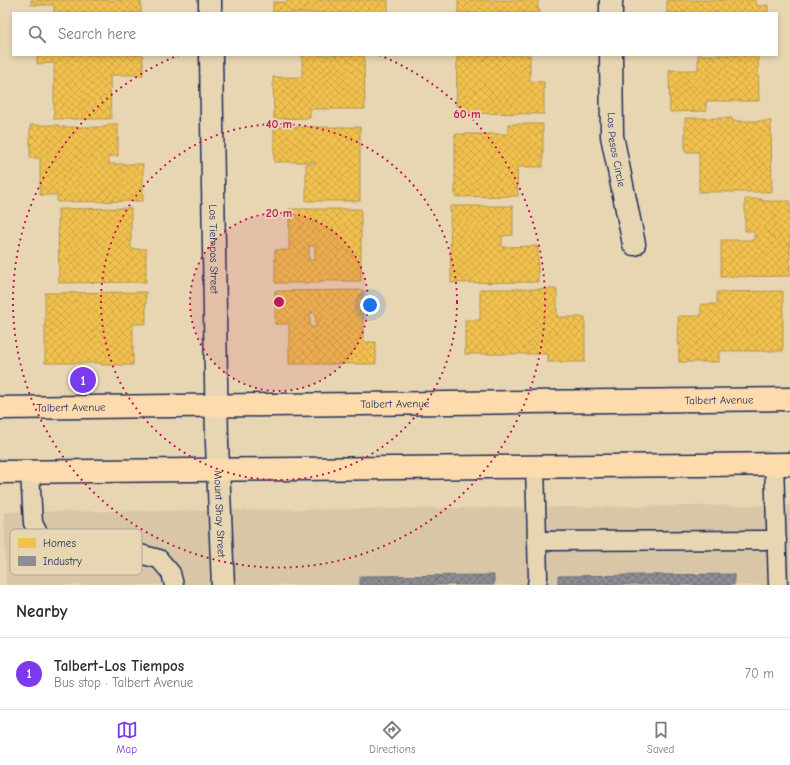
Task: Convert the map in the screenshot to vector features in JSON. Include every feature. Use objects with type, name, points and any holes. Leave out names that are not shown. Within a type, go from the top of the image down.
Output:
[{"type":"main road","name":"Talbert Avenue","points":[[0,408],[790,399]]},
{"type":"main road","points":[[0,472],[782,464]]},
{"type":"street","points":[[210,0],[210,12]]},
{"type":"street","points":[[611,0],[611,12]]},
{"type":"street","name":"Los Tiempos Street","points":[[211,56],[217,443]]},
{"type":"street","name":"Los Pesos Circle","points":[[611,56],[612,136],[634,244]]},
{"type":"street","name":"Mount Shay Street","points":[[217,443],[223,585]]},
{"type":"lane","points":[[778,585],[777,540],[782,464]]},
{"type":"lane","points":[[535,466],[537,585]]},
{"type":"lane","points":[[30,472],[33,523],[36,529]]},
{"type":"lane","points":[[537,541],[777,540]]},
{"type":"lane","points":[[142,555],[159,559],[171,573],[174,585]]},
{"type":"shaded area","points":[[790,505],[790,585],[6,585],[4,512]]},
{"type":"building: Homes","points":[[31,0],[141,0],[141,12],[54,12],[54,5],[31,5]]},
{"type":"building: Homes","points":[[287,0],[388,0],[388,12],[273,12],[273,2],[287,2]]},
{"type":"building: Homes","points":[[458,0],[538,0],[538,9],[540,11],[540,12],[458,12]]},
{"type":"building: Homes","points":[[667,0],[756,0],[757,6],[768,5],[768,12],[667,12]]},
{"type":"building: Homes","points":[[37,56],[143,56],[143,75],[110,75],[111,119],[54,119],[54,63],[37,64]]},
{"type":"building: Homes","points":[[302,56],[364,56],[365,109],[310,109],[310,118],[274,119],[273,77],[302,77]]},
{"type":"building: Homes","points":[[457,56],[530,56],[530,81],[544,82],[544,114],[456,113]]},
{"type":"building: Homes","points":[[698,56],[758,56],[759,101],[706,101],[706,111],[670,112],[669,70],[698,70]]},
{"type":"building: Homes","points":[[685,118],[732,118],[732,121],[771,121],[772,192],[699,192],[699,152],[685,152]]},
{"type":"building: Homes","points":[[107,124],[118,124],[118,156],[109,156],[109,164],[143,164],[143,201],[57,202],[57,195],[40,195],[40,158],[30,158],[30,125],[59,125],[59,127],[107,127]]},
{"type":"building: Homes","points":[[508,124],[543,124],[543,167],[517,167],[518,196],[455,197],[455,134],[508,134]]},
{"type":"building: Homes","points":[[274,127],[360,127],[360,201],[306,201],[306,164],[315,164],[315,162],[274,162]]},
{"type":"building: Homes","points":[[745,199],[762,199],[762,201],[790,201],[790,276],[721,277],[721,240],[754,240],[754,231],[745,231]]},
{"type":"building: Homes","points":[[450,206],[513,206],[513,235],[502,236],[502,247],[538,246],[538,282],[451,283]]},
{"type":"building: Homes","points":[[131,208],[131,249],[146,249],[146,282],[59,283],[58,209]]},
{"type":"building: Homes","points":[[289,209],[361,209],[361,281],[275,283],[275,250],[289,250]],"holes":[[[309,246],[315,246],[315,260],[309,260]]]},
{"type":"building: Homes","points":[[480,289],[557,289],[557,317],[585,317],[585,362],[548,362],[548,354],[465,354],[465,320],[480,320]]},
{"type":"building: Homes","points":[[363,290],[363,342],[376,342],[376,364],[289,364],[289,324],[275,324],[275,291]],"holes":[[[310,313],[315,313],[316,327],[310,327]]]},
{"type":"building: Homes","points":[[783,291],[783,351],[719,351],[719,362],[679,362],[678,316],[701,316],[701,304],[717,304],[717,292]]},
{"type":"building: Homes","points":[[146,292],[146,324],[133,324],[133,365],[101,365],[101,363],[45,363],[45,293]]},
{"type":"building: Industry","points":[[734,574],[734,585],[558,585],[558,576]]},
{"type":"building: Industry","points":[[494,575],[494,585],[360,585],[360,576]]},
{"type":"place","name":"Talbert-Los Tiempos","points":[[83,380]]}]
